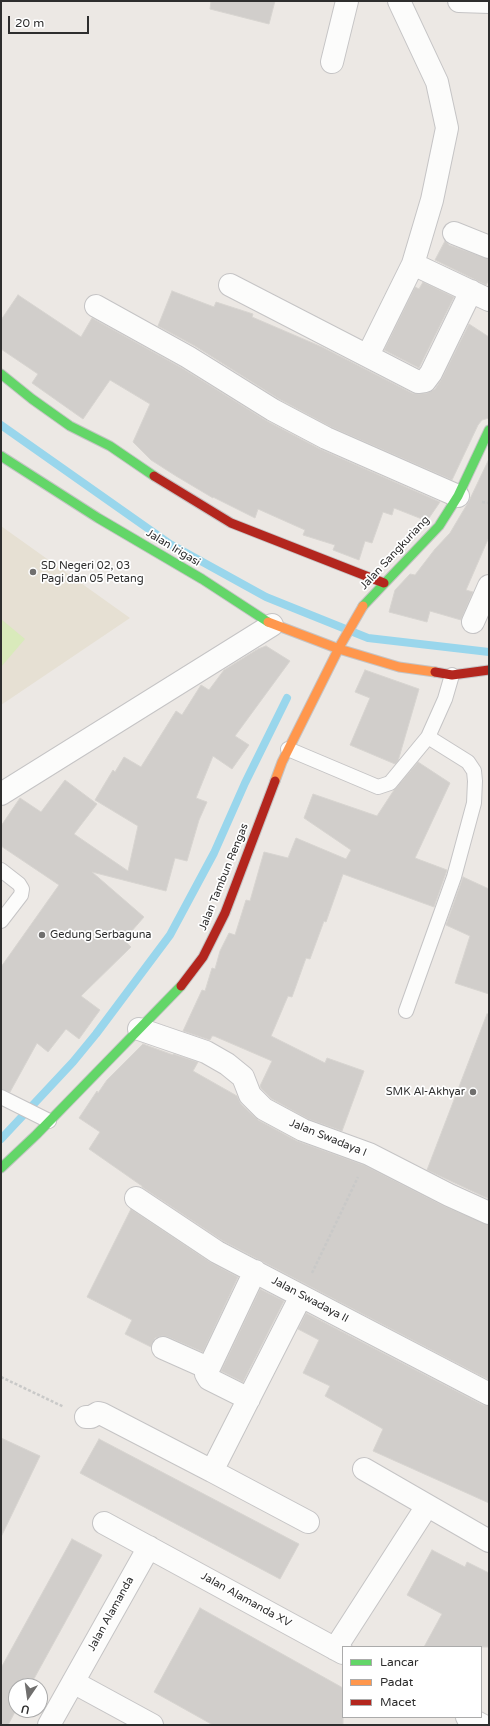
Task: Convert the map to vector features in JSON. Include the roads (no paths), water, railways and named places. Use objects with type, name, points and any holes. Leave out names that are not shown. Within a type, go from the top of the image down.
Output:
[{"type":"street","points":[[332,62],[347,1]]},
{"type":"street","points":[[368,355],[412,264],[432,200],[447,128],[437,82],[399,1]]},
{"type":"street","points":[[459,1],[489,2]]},
{"type":"street","points":[[454,233],[489,247]]},
{"type":"street","points":[[230,285],[418,382],[425,381],[431,373],[480,295],[412,264]]},
{"type":"street","points":[[96,306],[188,357],[286,418],[326,438],[458,496]]},
{"type":"street","points":[[1,374],[32,400],[70,426],[110,446],[169,487],[231,523],[384,583]]},
{"type":"street","name":"Jalan Sangkuriang","points":[[340,647],[364,604],[438,526],[458,496],[489,430]]},
{"type":"street","name":"Jalan Irigasi","points":[[1,456],[98,518],[202,579],[272,625],[399,667],[452,675],[489,670]]},
{"type":"street","points":[[473,622],[489,586]]},
{"type":"street","points":[[1,794],[272,625]]},
{"type":"street","name":"Jalan Tambun Rengas","points":[[1,1168],[36,1136],[47,1120],[186,981],[203,957],[225,913],[282,762],[340,647]]},
{"type":"street","name":"Jalan Swadaya I","points":[[139,1029],[206,1052],[227,1064],[243,1077],[250,1095],[264,1109],[303,1130],[369,1154],[449,1195],[489,1213]]},
{"type":"street","name":"Jalan Swadaya II","points":[[136,1198],[217,1252],[489,1394]]},
{"type":"street","points":[[249,1399],[209,1379],[206,1374],[255,1272]]},
{"type":"street","points":[[212,1471],[302,1296]]},
{"type":"street","points":[[163,1348],[208,1368]]},
{"type":"street","points":[[86,1418],[98,1413],[102,1414],[308,1522]]},
{"type":"street","points":[[364,1469],[426,1506],[489,1540]]},
{"type":"street","points":[[339,1651],[426,1506]]},
{"type":"street","name":"Jalan Alamanda XV","points":[[104,1523],[339,1651]]},
{"type":"street","name":"Jalan Alamanda","points":[[49,1725],[149,1547]]},
{"type":"street","points":[[73,1682],[152,1725]]},
{"type":"street","points":[[469,1718],[482,1725]]},
{"type":"lane","points":[[288,749],[378,787],[390,783],[428,737],[445,699],[452,675]]},
{"type":"lane","points":[[406,1011],[454,877],[474,796],[474,771],[468,762],[428,737]]},
{"type":"lane","points":[[1,870],[19,884],[22,889],[21,894],[1,921]]},
{"type":"lane","points":[[1,1097],[47,1120]]},
{"type":"waterway","points":[[1,425],[170,544],[266,597],[368,638],[489,652]]},
{"type":"waterway","points":[[1,1139],[73,1062],[96,1034],[170,935],[214,853],[245,783],[287,698]]},
{"type":"place","name":"SD Negeri 02, 03 Pagi dan 05 Petang","points":[[33,572]]},
{"type":"place","name":"Gedung Serbaguna","points":[[42,935]]},
{"type":"place","name":"SMK Al-Akhyar","points":[[473,1092]]}]
